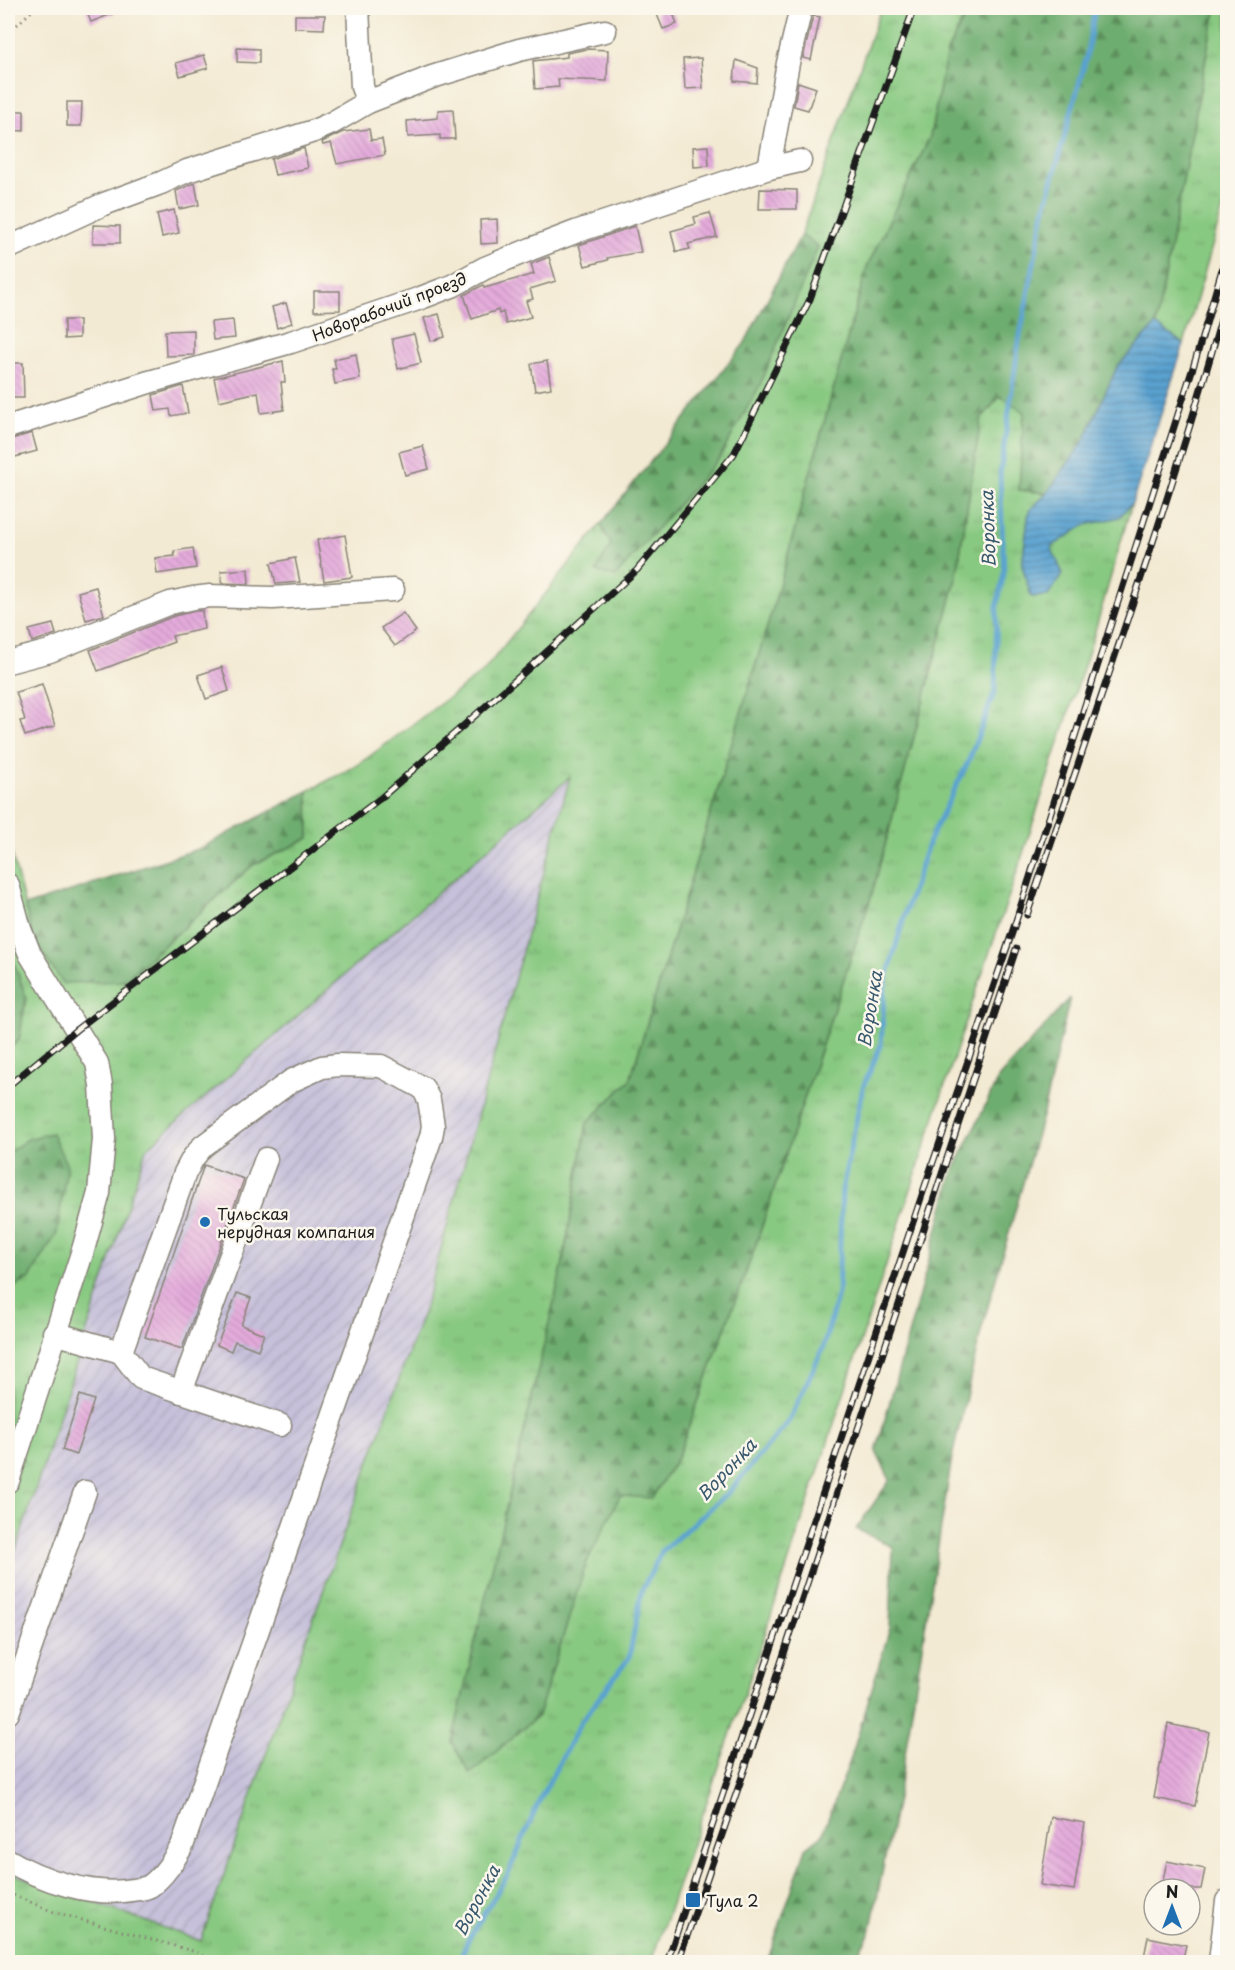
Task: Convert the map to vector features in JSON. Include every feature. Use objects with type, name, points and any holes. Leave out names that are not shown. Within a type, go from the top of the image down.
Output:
[{"type":"street","points":[[358,8],[362,87],[368,102]]},
{"type":"street","points":[[769,168],[788,63],[801,8]]},
{"type":"street","points":[[8,248],[125,195],[213,162],[314,131],[333,123],[368,102],[432,77],[519,50],[605,31]]},
{"type":"street","name":"Новорабочий проезд","points":[[8,427],[127,389],[291,342],[426,296],[531,249],[578,231],[769,168],[800,162]]},
{"type":"street","points":[[8,662],[50,651],[171,603],[193,598],[210,596],[273,598],[393,590]]},
{"type":"street","points":[[9,1474],[83,1250],[99,1193],[105,1139],[97,1063],[30,954],[10,894]]},
{"type":"street","points":[[8,1860],[38,1876],[96,1891],[121,1892],[147,1887],[160,1878],[182,1846],[431,1137],[433,1126],[431,1112],[429,1100],[423,1088],[381,1066],[354,1064],[322,1067],[291,1081],[203,1146],[185,1173],[121,1352]]},
{"type":"street","points":[[181,1392],[266,1159]]},
{"type":"street","points":[[54,1333],[121,1352],[141,1378],[280,1425]]},
{"type":"street","points":[[8,1713],[85,1492]]},
{"type":"street","points":[[1220,1962],[1227,1902]]},
{"type":"path","points":[[8,33],[35,8]]},
{"type":"path","points":[[8,1893],[54,1912],[196,1952],[212,1962]]},
{"type":"shaded area","points":[[571,775],[425,1307],[200,1942],[8,1872],[8,1574],[146,1149]]},
{"type":"green space","points":[[881,8],[969,8],[947,52],[930,137],[867,267],[775,601],[630,1080],[587,1123],[563,1262],[586,1564],[620,1495],[652,1498],[678,1456],[754,1250],[872,894],[956,579],[981,419],[1000,396],[1024,412],[1019,490],[1047,493],[1029,512],[1022,565],[1085,525],[1119,517],[1132,503],[1093,638],[1015,878],[759,1652],[651,1962],[8,1962],[8,1872],[201,1941],[425,1307],[570,777],[146,1149],[8,1574],[8,1290],[30,1278],[28,1139],[8,1153],[8,1050],[19,1040],[26,997],[8,945],[8,839],[34,942],[124,981],[253,865],[309,838],[308,791],[359,764],[483,672],[601,524],[611,545],[818,246],[801,235]]},
{"type":"green space","points":[[969,8],[1217,8],[1156,325],[1117,367],[1084,441],[1047,493],[1019,490],[1024,412],[1000,396],[981,419],[956,579],[872,894],[754,1250],[678,1456],[652,1498],[620,1496],[586,1564],[538,1716],[470,1774],[452,1742],[563,1262],[587,1123],[630,1080],[775,601],[867,267],[930,137],[947,52]]},
{"type":"green space","points":[[1217,8],[1227,8],[1227,194],[1184,344],[1156,325]]},
{"type":"green space","points":[[801,235],[818,247],[760,385],[720,457],[615,577],[596,571],[611,545],[601,524],[744,344]]},
{"type":"green space","points":[[308,791],[309,838],[253,865],[124,981],[63,983],[34,942],[25,906],[201,848]]},
{"type":"green space","points":[[8,945],[26,997],[19,1040],[8,1050]]},
{"type":"green space","points":[[1070,998],[1043,1113],[981,1331],[952,1458],[901,1779],[870,1933],[853,1962],[767,1962],[806,1848],[822,1835],[851,1758],[890,1628],[893,1547],[856,1529],[890,1480],[876,1452],[953,1172],[999,1077]]},
{"type":"green space","points":[[52,1133],[67,1166],[57,1233],[30,1278],[8,1290],[8,1153],[28,1139]]},
{"type":"water","points":[[1156,325],[1184,344],[1132,503],[1119,517],[1085,525],[1051,547],[1063,574],[1048,596],[1031,597],[1022,565],[1029,511],[1047,493],[1084,441],[1117,367]]},
{"type":"building","points":[[85,8],[127,8],[91,22]]},
{"type":"building","points":[[671,8],[677,24],[663,29],[656,12]]},
{"type":"building","points":[[295,15],[325,15],[324,29],[295,28]]},
{"type":"building","points":[[813,16],[820,17],[811,60],[803,58]]},
{"type":"building","points":[[237,48],[259,49],[259,63],[237,62]]},
{"type":"building","points":[[587,49],[608,50],[607,81],[558,79],[559,87],[535,89],[533,61],[567,57],[567,53]]},
{"type":"building","points":[[204,55],[208,68],[180,76],[176,63]]},
{"type":"building","points":[[701,58],[703,88],[685,89],[683,59]]},
{"type":"building","points":[[736,60],[758,68],[757,83],[734,81]]},
{"type":"building","points":[[798,82],[816,88],[808,110],[794,106]]},
{"type":"building","points":[[67,102],[82,102],[81,126],[67,126]]},
{"type":"building","points":[[453,109],[455,139],[440,139],[440,135],[408,137],[407,121],[438,118],[438,110]]},
{"type":"building","points":[[8,111],[24,111],[24,131],[8,130]]},
{"type":"building","points":[[369,129],[371,140],[382,139],[385,155],[337,164],[331,143],[323,145],[322,142],[343,132]]},
{"type":"building","points":[[708,146],[709,166],[694,167],[693,147]]},
{"type":"building","points":[[304,148],[308,168],[275,175],[271,159]]},
{"type":"building","points":[[195,183],[199,205],[179,209],[176,191]]},
{"type":"building","points":[[760,189],[797,190],[797,209],[759,209]]},
{"type":"building","points":[[174,210],[179,233],[162,237],[157,214]]},
{"type":"building","points":[[710,213],[717,237],[688,244],[690,249],[676,252],[671,231],[696,224],[694,217]]},
{"type":"building","points":[[497,219],[498,243],[481,244],[480,220]]},
{"type":"building","points":[[93,225],[120,226],[120,243],[93,243]]},
{"type":"building","points":[[635,226],[641,252],[607,258],[608,260],[585,266],[579,245]]},
{"type":"building","points":[[549,257],[556,281],[530,289],[533,299],[526,301],[531,317],[506,324],[503,312],[499,314],[498,310],[472,319],[464,295],[483,285],[484,288],[534,274],[531,264]]},
{"type":"building","points":[[314,291],[340,291],[340,310],[314,311]]},
{"type":"building","points":[[286,303],[292,323],[277,328],[272,307]]},
{"type":"building","points":[[439,314],[445,337],[431,341],[424,318]]},
{"type":"building","points":[[64,320],[79,320],[79,338],[64,339]]},
{"type":"building","points":[[233,320],[235,338],[213,340],[211,322]]},
{"type":"building","points":[[194,330],[194,355],[166,356],[165,331]]},
{"type":"building","points":[[414,334],[421,363],[398,369],[392,339]]},
{"type":"building","points":[[356,354],[360,379],[335,384],[332,369],[336,369],[334,359]]},
{"type":"building","points":[[283,361],[285,382],[281,382],[284,410],[261,413],[258,392],[219,401],[214,378]]},
{"type":"building","points":[[547,361],[551,388],[535,391],[531,364]]},
{"type":"building","points":[[8,363],[23,363],[24,398],[8,398]]},
{"type":"building","points":[[183,386],[188,413],[171,416],[170,409],[156,411],[153,395]]},
{"type":"building","points":[[32,433],[37,451],[8,459],[8,440]]},
{"type":"building","points":[[423,446],[429,469],[405,475],[399,452]]},
{"type":"building","points":[[345,535],[352,577],[324,581],[317,540]]},
{"type":"building","points":[[193,548],[196,568],[157,574],[155,558],[175,556],[174,551]]},
{"type":"building","points":[[295,558],[300,582],[276,584],[271,563]]},
{"type":"building","points":[[248,569],[249,584],[222,583],[221,571]]},
{"type":"building","points":[[96,587],[104,615],[86,620],[78,592]]},
{"type":"building","points":[[202,611],[204,629],[172,636],[174,642],[98,671],[90,650],[174,616]]},
{"type":"building","points":[[403,613],[416,631],[395,646],[381,628]]},
{"type":"building","points":[[53,624],[56,634],[32,642],[29,630]]},
{"type":"building","points":[[222,667],[229,691],[206,699],[198,675]]},
{"type":"building","points":[[42,684],[55,726],[25,736],[20,721],[25,720],[16,692]]},
{"type":"building","points":[[204,1165],[244,1179],[182,1349],[145,1337]]},
{"type":"building","points":[[237,1293],[251,1298],[241,1325],[264,1334],[258,1350],[235,1341],[231,1351],[217,1345]]},
{"type":"building","points":[[80,1395],[94,1400],[76,1455],[62,1450]]},
{"type":"building","points":[[1168,1724],[1209,1732],[1195,1806],[1154,1798]]},
{"type":"building","points":[[1051,1817],[1085,1823],[1074,1890],[1040,1885]]},
{"type":"building","points":[[1167,1861],[1205,1869],[1202,1884],[1202,1877],[1164,1877]]},
{"type":"building","points":[[1148,1937],[1186,1945],[1182,1962],[1143,1962]]},
{"type":"waterway","name":"Воронка","points":[[459,1962],[468,1940],[507,1876],[541,1797],[581,1722],[629,1658],[642,1590],[662,1551],[729,1492],[789,1421],[823,1348],[838,1293],[842,1190],[863,1087],[881,1045],[885,984],[929,841],[969,760],[995,691],[997,606],[1004,573],[1000,474],[1019,341],[1044,211],[1086,58],[1095,8]]},
{"type":"railway","points":[[8,1086],[77,1029],[382,797],[637,570],[734,454],[810,299],[914,8]]},
{"type":"railway","points":[[667,1962],[930,1171],[1014,927],[1196,358],[1228,249]]},
{"type":"railway","points":[[1027,915],[1182,452],[1228,295]]},
{"type":"railway","points":[[678,1962],[770,1696],[1016,949]]},
{"type":"place","name":"Тульская нерудная компания","points":[[205,1222]]},
{"type":"place","name":"Тула 2","points":[[693,1900]]}]
